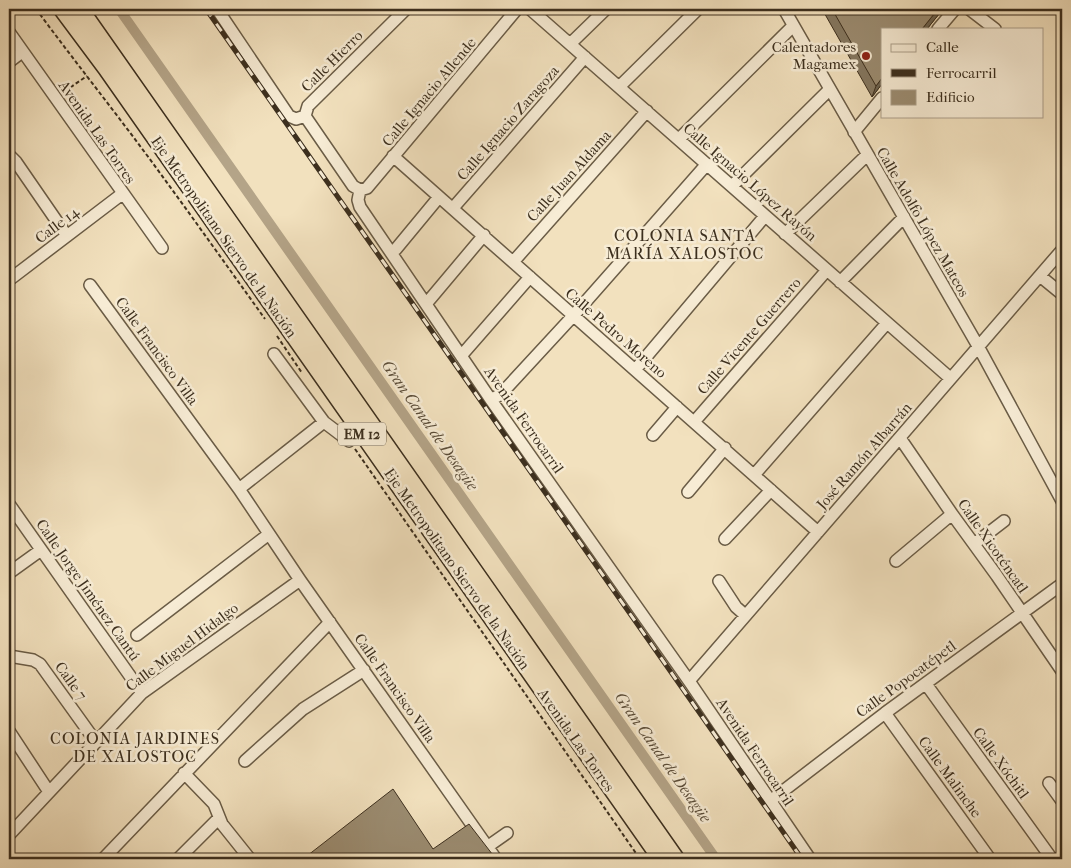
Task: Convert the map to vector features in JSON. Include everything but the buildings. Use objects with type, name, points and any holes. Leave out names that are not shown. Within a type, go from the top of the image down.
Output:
[{"type":"highway","name":"Eje Metropolitano Siervo de la Nación","points":[[62,9],[112,76],[661,859]]},
{"type":"highway","name":"Eje Metropolitano Siervo de la Nación","points":[[80,9],[676,859]]},
{"type":"street","points":[[217,9],[289,116],[296,118],[305,116],[354,186],[360,190]]},
{"type":"street","name":"Calle Hierro","points":[[305,116],[308,106],[406,9]]},
{"type":"street","name":"Calle Ignacio Allende","points":[[360,190],[367,188],[517,9]]},
{"type":"street","name":"Calle Ignacio López Rayón","points":[[530,9],[620,86],[950,378]]},
{"type":"street","points":[[570,44],[606,9]]},
{"type":"street","points":[[620,86],[698,9]]},
{"type":"street","name":"Calle Adolfo López Mateos","points":[[784,9],[978,346],[1062,501]]},
{"type":"street","points":[[939,28],[955,9]]},
{"type":"street","points":[[969,9],[994,28]]},
{"type":"street","points":[[679,139],[793,26]]},
{"type":"street","name":"Avenida Las Torres","points":[[9,32],[162,248]]},
{"type":"street","points":[[9,62],[22,52]]},
{"type":"street","name":"Calle Ignacio Zaragoza","points":[[453,208],[585,57]]},
{"type":"street","points":[[732,186],[830,90]]},
{"type":"street","points":[[854,132],[881,99]]},
{"type":"street","name":"Calle Juan Aldama","points":[[513,262],[647,111]]},
{"type":"street","points":[[9,155],[16,162],[67,236]]},
{"type":"street","points":[[786,234],[867,155]]},
{"type":"street","name":"Calle Pedro Moreno","points":[[393,156],[818,532]]},
{"type":"street","points":[[491,400],[501,394],[573,316],[707,164]]},
{"type":"street","name":"Avenida Ferrocarril","points":[[360,190],[358,200],[360,207],[491,400],[689,681],[810,859]]},
{"type":"street","name":"Calle 14","points":[[11,273],[67,236],[122,194]]},
{"type":"street","points":[[391,252],[396,249],[439,197]]},
{"type":"street","points":[[635,370],[765,216]]},
{"type":"street","points":[[840,282],[904,217]]},
{"type":"street","points":[[426,304],[484,235]]},
{"type":"street","name":"José Ramón Albarrán","points":[[689,681],[1062,250]]},
{"type":"street","name":"Calle Vicente Guerrero","points":[[694,422],[827,270]]},
{"type":"street","points":[[1040,276],[1062,294]]},
{"type":"street","points":[[461,356],[530,277]]},
{"type":"street","name":"Calle Francisco Villa","points":[[90,285],[238,489],[496,859]]},
{"type":"street","points":[[754,475],[887,323]]},
{"type":"street","points":[[274,354],[324,422],[349,441]]},
{"type":"street","points":[[653,435],[677,407]]},
{"type":"street","points":[[238,489],[324,422]]},
{"type":"street","name":"Calle Xicoténcatl","points":[[900,438],[1062,671]]},
{"type":"street","points":[[688,492],[725,448]]},
{"type":"street","points":[[725,539],[771,490]]},
{"type":"street","name":"Calle Jorge Jiménez Cantú","points":[[9,504],[142,693]]},
{"type":"street","points":[[896,561],[952,514]]},
{"type":"street","points":[[974,544],[1004,521]]},
{"type":"street","points":[[137,635],[269,534]]},
{"type":"street","points":[[9,573],[41,550]]},
{"type":"street","name":"Calle Miguel Hidalgo","points":[[9,835],[142,693],[300,580]]},
{"type":"street","points":[[719,581],[736,607],[745,615]]},
{"type":"street","name":"Calle Popocatépetl","points":[[770,801],[884,713],[1062,584]]},
{"type":"street","points":[[103,859],[330,622]]},
{"type":"street","name":"Calle 7","points":[[9,656],[33,660],[40,664],[96,742]]},
{"type":"street","points":[[245,761],[303,710],[364,670]]},
{"type":"street","name":"Calle Xóchitl","points":[[926,684],[1052,859]]},
{"type":"street","name":"Calle Malinche","points":[[884,713],[990,859]]},
{"type":"street","points":[[9,731],[49,792]]},
{"type":"street","points":[[184,773],[214,804],[218,818],[250,859]]},
{"type":"street","points":[[1049,783],[1062,801]]},
{"type":"street","points":[[178,859],[218,818]]},
{"type":"street","points":[[488,847],[506,833]]},
{"type":"street","points":[[1058,859],[1062,856]]},
{"type":"path","points":[[36,9],[67,52],[88,76],[264,318]]},
{"type":"path","points":[[55,98],[88,76]]},
{"type":"path","points":[[276,334],[304,375]]},
{"type":"path","name":"Avenida Las Torres","points":[[349,441],[640,859]]},
{"type":"waterway","name":"Gran Canal de Desagüe","points":[[119,9],[716,859]]},
{"type":"railway","points":[[206,9],[802,859]]},
{"type":"place","name":"Calentadores Magamex","points":[[866,56]]},
{"type":"district","name":"COLONIA SANTA MARÍA XALOSTOC","points":[[685,244]]},
{"type":"district","name":"COLONIA JARDINES DE XALOSTOC","points":[[135,747]]}]
